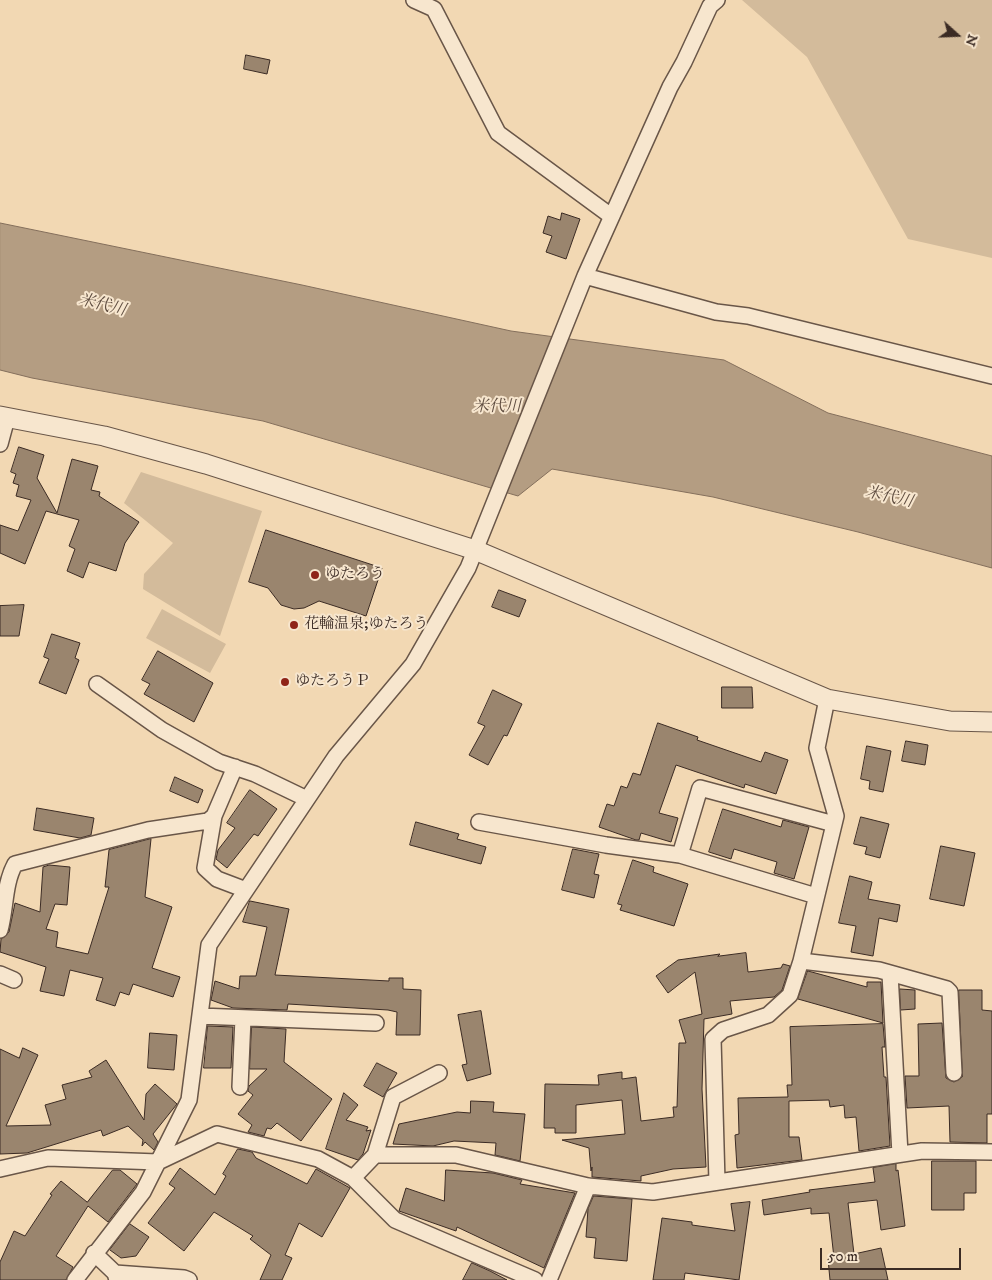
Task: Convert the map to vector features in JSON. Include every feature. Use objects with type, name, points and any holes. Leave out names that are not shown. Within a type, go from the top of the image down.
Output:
[{"type":"street","points":[[414,0],[434,9],[498,133],[611,216]]},
{"type":"street","points":[[75,1280],[143,1192],[189,1100],[209,945],[336,756],[413,664],[468,568],[582,283],[611,216],[670,87],[710,6],[717,0]]},
{"type":"street","points":[[582,283],[716,312],[748,316],[992,376]]},
{"type":"street","points":[[0,444],[4,417],[104,436],[197,461],[475,550],[827,699],[950,721],[992,722]]},
{"type":"street","points":[[97,684],[162,730],[219,762],[255,774],[307,799]]},
{"type":"street","points":[[717,1182],[713,1039],[723,1030],[768,1015],[790,995],[801,961],[836,816],[817,748],[827,699]]},
{"type":"street","points":[[235,767],[214,816],[204,868],[217,879],[246,890]]},
{"type":"street","points":[[680,855],[700,788],[834,824]]},
{"type":"street","points":[[0,930],[10,875],[15,864],[148,830],[208,821],[214,816]]},
{"type":"street","points":[[479,822],[606,845],[680,855],[816,896]]},
{"type":"street","points":[[801,961],[890,974],[947,989],[950,992],[954,1073]]},
{"type":"street","points":[[0,974],[14,980]]},
{"type":"street","points":[[890,974],[900,1154]]},
{"type":"street","points":[[200,1016],[376,1023]]},
{"type":"street","points":[[240,1087],[243,1018]]},
{"type":"street","points":[[353,1178],[374,1154],[393,1097],[439,1073]]},
{"type":"street","points":[[0,1169],[48,1158],[158,1162],[217,1134],[318,1159],[353,1178],[396,1220],[535,1280]]},
{"type":"street","points":[[374,1154],[456,1155],[588,1186],[653,1192],[922,1151],[992,1152]]},
{"type":"street","points":[[549,1280],[588,1186]]},
{"type":"street","points":[[94,1253],[116,1277],[184,1278],[189,1280]]},
{"type":"shaded area","points":[[742,0],[992,0],[992,258],[908,239],[807,57]]},
{"type":"shaded area","points":[[141,472],[262,511],[220,636],[143,589],[144,574],[173,543],[124,503]]},
{"type":"shaded area","points":[[162,609],[226,644],[210,673],[146,638]]},
{"type":"water","name":"米代川","points":[[0,223],[302,285],[511,331],[724,360],[828,413],[992,456],[992,568],[858,532],[713,497],[552,469],[518,496],[263,421],[32,378],[0,370]]},
{"type":"building","points":[[246,55],[270,60],[267,74],[244,69]]},
{"type":"building","points":[[562,213],[580,219],[566,259],[546,252],[552,236],[543,233],[548,216],[560,220]]},
{"type":"building","points":[[19,447],[44,455],[37,478],[57,513],[72,459],[98,466],[91,490],[100,492],[99,496],[139,522],[125,543],[116,571],[89,562],[83,578],[67,571],[75,549],[69,546],[79,520],[46,511],[25,564],[0,553],[0,525],[18,531],[31,500],[16,496],[19,485],[13,483],[16,474],[11,472]]},
{"type":"building","name":"ゆたろう","points":[[266,530],[382,568],[366,616],[319,601],[304,608],[294,609],[281,605],[268,588],[249,582]]},
{"type":"building","points":[[499,590],[526,600],[519,617],[492,607]]},
{"type":"building","points":[[24,605],[19,636],[0,636],[0,606]]},
{"type":"building","points":[[52,634],[80,643],[75,658],[79,660],[66,694],[39,683],[49,659],[44,657]]},
{"type":"building","points":[[158,651],[213,683],[194,722],[144,694],[150,684],[142,680]]},
{"type":"building","points":[[722,687],[752,687],[753,708],[722,708]]},
{"type":"building","points":[[493,690],[522,704],[507,736],[504,735],[488,765],[469,755],[485,726],[478,723]]},
{"type":"building","points":[[658,723],[698,737],[697,740],[761,762],[765,752],[788,760],[776,794],[745,784],[744,788],[676,765],[659,813],[678,818],[671,842],[641,833],[639,840],[636,840],[599,827],[607,804],[614,806],[621,786],[627,788],[633,773],[640,775]]},
{"type":"building","points":[[906,741],[928,745],[925,765],[902,761]]},
{"type":"building","points":[[867,746],[891,751],[883,792],[869,789],[870,781],[861,779]]},
{"type":"building","points":[[175,777],[203,790],[198,803],[170,791]]},
{"type":"building","points":[[250,790],[277,809],[258,836],[254,834],[227,868],[216,859],[218,850],[235,828],[227,823]]},
{"type":"building","points":[[37,808],[94,818],[91,835],[80,838],[34,830]]},
{"type":"building","points":[[723,809],[781,827],[783,820],[809,827],[794,879],[774,873],[777,862],[734,849],[731,859],[709,852]]},
{"type":"building","points":[[861,817],[889,824],[880,858],[865,854],[867,847],[854,844]]},
{"type":"building","points":[[416,822],[459,834],[457,839],[486,847],[481,864],[410,845]]},
{"type":"building","points":[[151,839],[145,897],[172,907],[152,968],[180,977],[173,997],[133,984],[129,995],[120,992],[115,1006],[96,1000],[103,978],[70,970],[64,996],[40,991],[46,967],[0,952],[1,939],[9,932],[15,903],[40,912],[43,867],[49,865],[70,867],[67,905],[55,904],[46,929],[58,932],[56,947],[88,954],[109,887],[105,887],[109,850]]},
{"type":"building","points":[[941,846],[975,853],[964,906],[930,899]]},
{"type":"building","points":[[573,849],[599,854],[594,874],[599,875],[594,898],[562,890]]},
{"type":"building","points":[[633,860],[654,867],[653,872],[688,884],[674,926],[620,910],[622,905],[618,904]]},
{"type":"building","points":[[850,876],[872,882],[868,899],[900,905],[897,922],[879,918],[873,956],[851,952],[856,926],[839,923]]},
{"type":"building","points":[[250,901],[289,909],[275,975],[389,981],[389,978],[403,978],[403,989],[421,990],[420,1035],[396,1035],[397,1012],[388,1010],[288,1004],[287,1010],[233,1008],[211,1000],[215,981],[239,989],[240,976],[256,976],[267,927],[243,922]]},
{"type":"building","points":[[746,953],[748,972],[781,968],[783,964],[790,966],[782,990],[774,997],[730,1001],[732,1014],[704,1019],[702,1089],[706,1167],[673,1169],[641,1176],[641,1181],[592,1177],[589,1148],[562,1140],[625,1134],[622,1100],[576,1105],[576,1133],[555,1133],[555,1128],[544,1128],[545,1084],[599,1085],[598,1075],[622,1072],[622,1079],[636,1077],[641,1121],[674,1117],[673,1107],[677,1107],[679,1043],[686,1043],[679,1020],[702,1014],[695,972],[668,993],[656,976],[678,960],[720,954],[718,956]]},
{"type":"building","points":[[808,971],[867,987],[867,982],[881,982],[883,1023],[798,999]]},
{"type":"building","points":[[900,989],[915,990],[915,1009],[901,1010]]},
{"type":"building","points":[[959,990],[982,990],[982,1010],[992,1011],[992,1114],[987,1114],[987,1143],[950,1142],[949,1106],[907,1108],[905,1076],[919,1076],[918,1024],[942,1023],[946,1078],[954,1082],[962,1077]]},
{"type":"building","points":[[481,1011],[491,1074],[467,1081],[462,1065],[467,1064],[458,1015]]},
{"type":"building","points":[[883,1024],[885,1047],[882,1047],[884,1077],[886,1077],[890,1146],[859,1151],[856,1117],[845,1118],[844,1105],[830,1107],[829,1100],[789,1101],[789,1137],[799,1137],[802,1160],[737,1168],[735,1135],[739,1134],[738,1098],[788,1097],[787,1085],[792,1085],[790,1027]]},
{"type":"building","points":[[208,1026],[233,1027],[231,1068],[204,1068]]},
{"type":"building","points":[[252,1027],[286,1029],[284,1062],[332,1099],[301,1141],[277,1123],[271,1129],[267,1128],[264,1136],[248,1132],[252,1125],[238,1114],[253,1095],[248,1091],[249,1086],[267,1069],[250,1069]]},
{"type":"building","points":[[150,1033],[177,1035],[174,1070],[148,1068]]},
{"type":"building","points":[[23,1048],[38,1055],[6,1126],[51,1125],[45,1105],[66,1099],[62,1085],[92,1077],[89,1071],[106,1060],[144,1120],[146,1094],[155,1084],[177,1104],[153,1134],[158,1142],[154,1150],[145,1142],[142,1146],[143,1140],[128,1126],[103,1136],[101,1130],[27,1153],[0,1154],[0,1049],[19,1058]]},
{"type":"building","points":[[377,1063],[397,1073],[383,1097],[364,1086]]},
{"type":"building","points":[[344,1093],[358,1105],[346,1120],[368,1127],[366,1131],[371,1130],[363,1154],[358,1160],[326,1149]]},
{"type":"building","points":[[471,1101],[494,1102],[493,1112],[525,1114],[520,1161],[495,1155],[496,1143],[454,1141],[433,1146],[393,1144],[399,1124],[457,1112],[470,1113]]},
{"type":"building","points":[[238,1149],[252,1152],[256,1158],[307,1184],[316,1169],[350,1188],[322,1237],[299,1223],[285,1255],[292,1258],[282,1280],[260,1280],[271,1255],[250,1239],[253,1236],[214,1212],[184,1251],[148,1223],[175,1188],[169,1184],[180,1168],[215,1195],[226,1176],[223,1174]]},
{"type":"building","points":[[932,1161],[976,1161],[976,1193],[964,1193],[964,1210],[932,1210]]},
{"type":"building","points":[[896,1164],[905,1226],[881,1230],[877,1200],[848,1203],[854,1254],[881,1248],[888,1280],[830,1280],[828,1259],[834,1258],[829,1213],[811,1214],[811,1208],[764,1215],[762,1200],[810,1192],[809,1190],[875,1182],[873,1168]]},
{"type":"building","points":[[113,1170],[120,1170],[137,1184],[108,1222],[88,1206],[56,1256],[73,1267],[66,1280],[0,1280],[0,1262],[14,1231],[25,1236],[52,1195],[50,1194],[61,1181],[87,1202]]},
{"type":"building","points":[[446,1170],[493,1173],[522,1180],[520,1184],[575,1193],[544,1268],[457,1227],[456,1231],[399,1211],[406,1188],[444,1201]]},
{"type":"building","points":[[594,1196],[632,1199],[627,1261],[594,1258],[596,1238],[586,1237],[588,1209]]},
{"type":"building","points":[[750,1202],[739,1280],[685,1273],[684,1280],[653,1280],[662,1218],[692,1222],[692,1225],[735,1231],[731,1204]]},
{"type":"building","points":[[130,1224],[149,1237],[136,1256],[121,1258],[110,1250]]},
{"type":"building","points":[[472,1263],[490,1271],[507,1280],[463,1280]]},
{"type":"place","name":"ゆたろう","points":[[315,575]]},
{"type":"place","name":"花輪温泉;ゆたろう","points":[[294,625]]},
{"type":"place","name":"ゆたろうＰ","points":[[285,682]]}]
